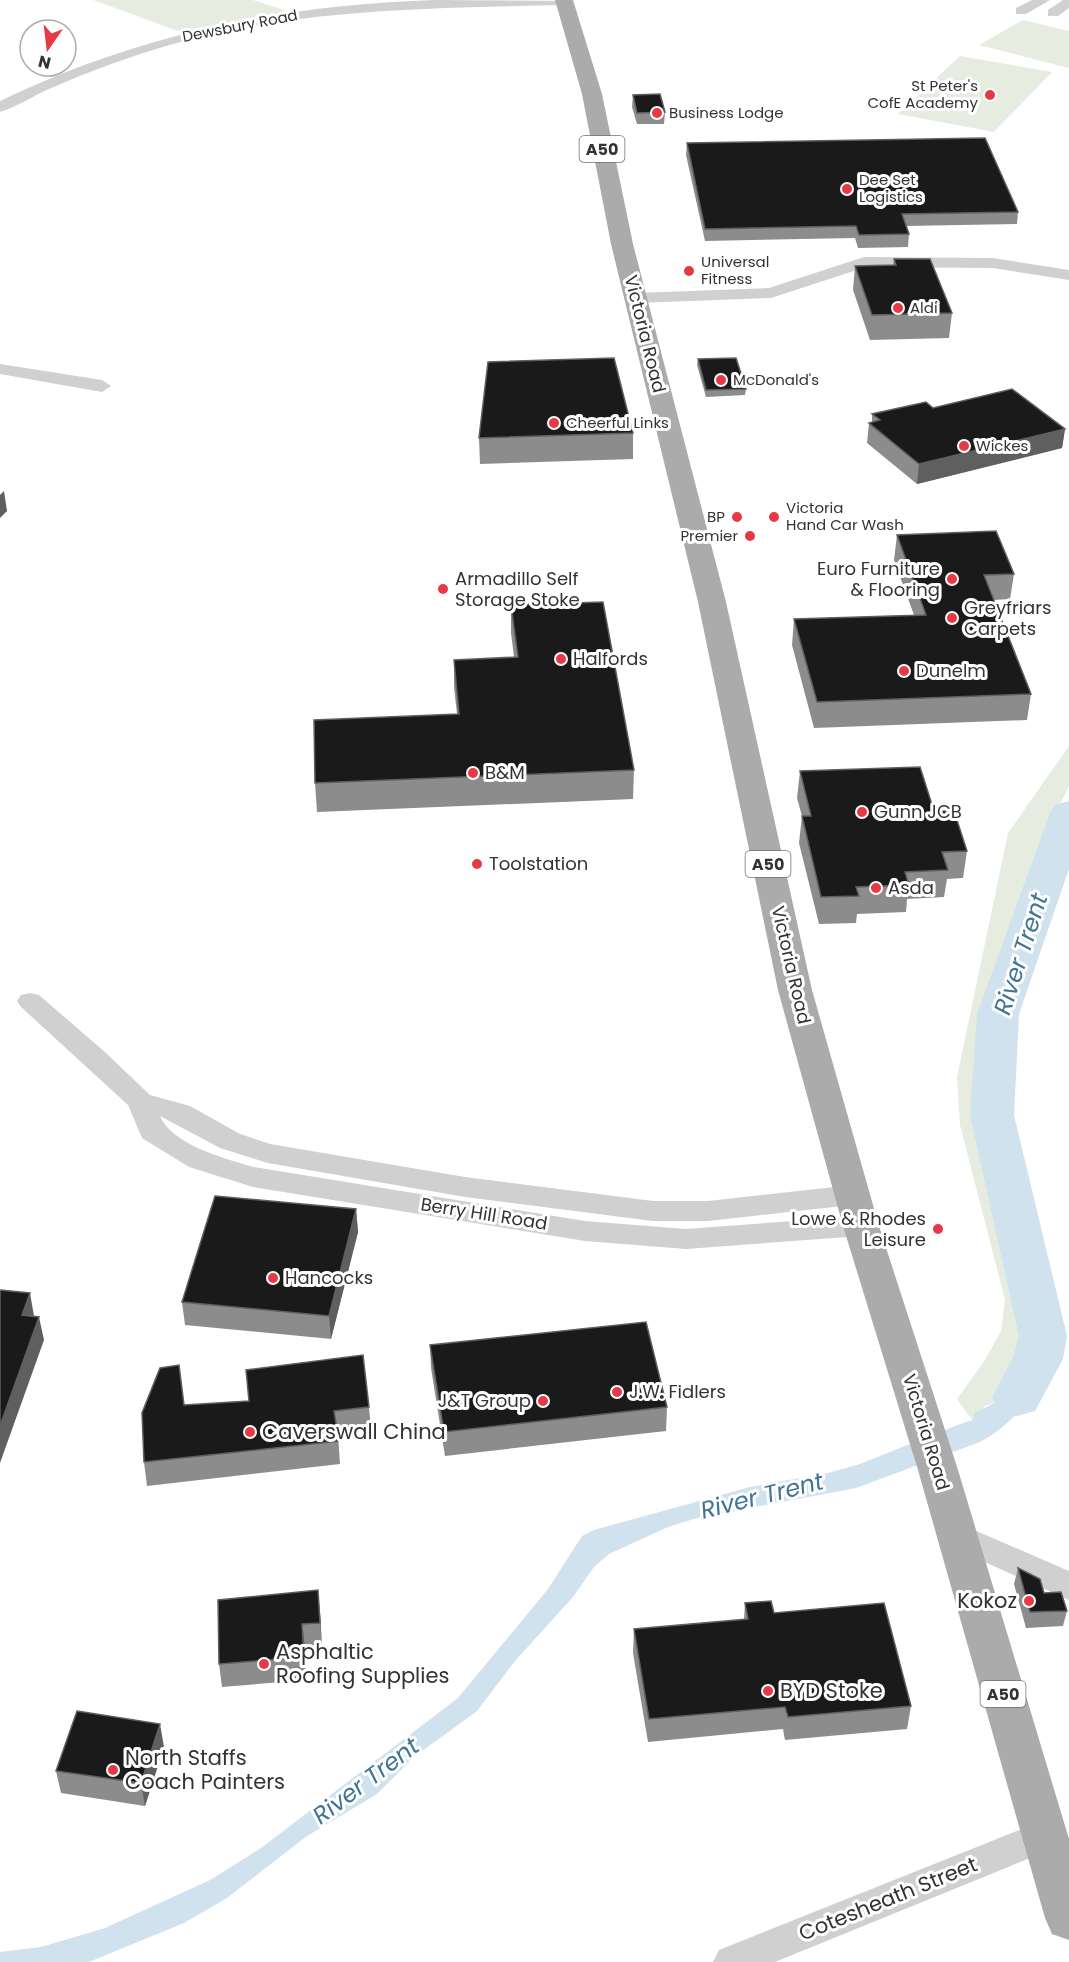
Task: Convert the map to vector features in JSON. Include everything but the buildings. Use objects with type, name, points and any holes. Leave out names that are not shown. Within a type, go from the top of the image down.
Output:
[{"type":"main road","name":"Victoria Road","points":[[565,1],[592,94],[622,244],[637,298],[674,459],[712,602],[795,990],[861,1226],[938,1470],[1068,1912]]},
{"type":"street","points":[[1022,11],[1043,0]]},
{"type":"street","name":"Dewsbury Road","points":[[0,107],[47,82],[121,54],[194,34],[261,21],[345,9],[565,1]]},
{"type":"street","points":[[1053,13],[1069,2]]},
{"type":"street","points":[[637,298],[771,293],[864,262],[993,263],[1069,275]]},
{"type":"street","points":[[0,369],[102,386]]},
{"type":"street","name":"Berry Hill Road","points":[[30,1001],[98,1059],[140,1101],[152,1131],[168,1143],[199,1160],[253,1177],[585,1231],[686,1239],[861,1226]]},
{"type":"street","name":"Berry Hill Road","points":[[140,1101],[180,1113],[230,1141],[268,1153],[465,1186],[578,1202],[653,1211],[708,1211],[852,1195]]},
{"type":"street","points":[[957,1536],[1069,1586]]},
{"type":"street","name":"Cotesheath Street","points":[[732,1962],[1044,1836]]},
{"type":"shaded area","points":[[93,0],[253,0],[290,12],[181,32]]},
{"type":"shaded area","points":[[1023,20],[1069,31],[1069,68],[979,45]]},
{"type":"shaded area","points":[[960,56],[1052,72],[994,132],[898,114]]},
{"type":"shaded area","points":[[1069,746],[1069,786],[1039,847],[992,1006],[981,1092],[983,1120],[1018,1260],[1026,1353],[1014,1380],[995,1403],[985,1406],[973,1421],[957,1399],[985,1360],[1001,1331],[1005,1300],[960,1125],[957,1077],[1008,833]]},
{"type":"water","points":[[1053,1338],[1044,1370],[1028,1399],[1007,1423],[980,1442],[856,1488],[697,1518],[668,1527],[609,1554],[594,1567],[573,1597],[515,1661],[477,1711],[414,1757],[377,1794],[307,1836],[227,1898],[184,1923],[89,1962],[0,1962],[0,1952],[41,1947],[105,1928],[210,1880],[261,1848],[458,1698],[548,1589],[582,1536],[594,1530],[750,1487],[828,1473],[860,1464],[973,1420],[974,1413],[995,1403],[1014,1380],[1026,1353]]},
{"type":"waterway","name":"River Trent","points":[[1017,1397],[1038,1359],[1043,1336],[992,1115],[998,1014],[1069,813]]},
{"type":"place","name":"St Peter's CofE Academy","points":[[990,95]]},
{"type":"place","name":"Business Lodge","points":[[657,113]]},
{"type":"place","name":"Dee Set Logistics","points":[[847,189]]},
{"type":"place","name":"Universal Fitness","points":[[689,271]]},
{"type":"place","name":"Aldi","points":[[898,308]]},
{"type":"place","name":"McDonald's","points":[[721,380]]},
{"type":"place","name":"Cheerful Links","points":[[554,423]]},
{"type":"place","name":"Wickes","points":[[964,446]]},
{"type":"place","name":"BP","points":[[737,517]]},
{"type":"place","name":"Victoria Hand Car Wash","points":[[774,517]]},
{"type":"place","name":"Premier","points":[[750,536]]},
{"type":"place","name":"Euro Furniture & Flooring","points":[[952,579]]},
{"type":"place","name":"Armadillo Self Storage Stoke","points":[[443,589]]},
{"type":"place","name":"Greyfriars Carpets","points":[[952,618]]},
{"type":"place","name":"Halfords","points":[[561,659]]},
{"type":"place","name":"Dunelm","points":[[904,671]]},
{"type":"place","name":"B&M","points":[[473,773]]},
{"type":"place","name":"Gunn JCB","points":[[862,812]]},
{"type":"place","name":"Toolstation","points":[[477,864]]},
{"type":"place","name":"Asda","points":[[876,888]]},
{"type":"place","name":"Lowe & Rhodes Leisure","points":[[938,1229]]},
{"type":"place","name":"Hancocks","points":[[273,1278]]},
{"type":"place","name":"J.W. Fidlers","points":[[617,1392]]},
{"type":"place","name":"J&T Group","points":[[543,1401]]},
{"type":"place","name":"Caverswall China","points":[[250,1432]]},
{"type":"place","name":"Kokoz","points":[[1029,1601]]},
{"type":"place","name":"Asphaltic Roofing Supplies","points":[[264,1664]]},
{"type":"place","name":"BYD Stoke","points":[[768,1691]]},
{"type":"place","name":"North Staffs Coach Painters","points":[[113,1770]]}]
